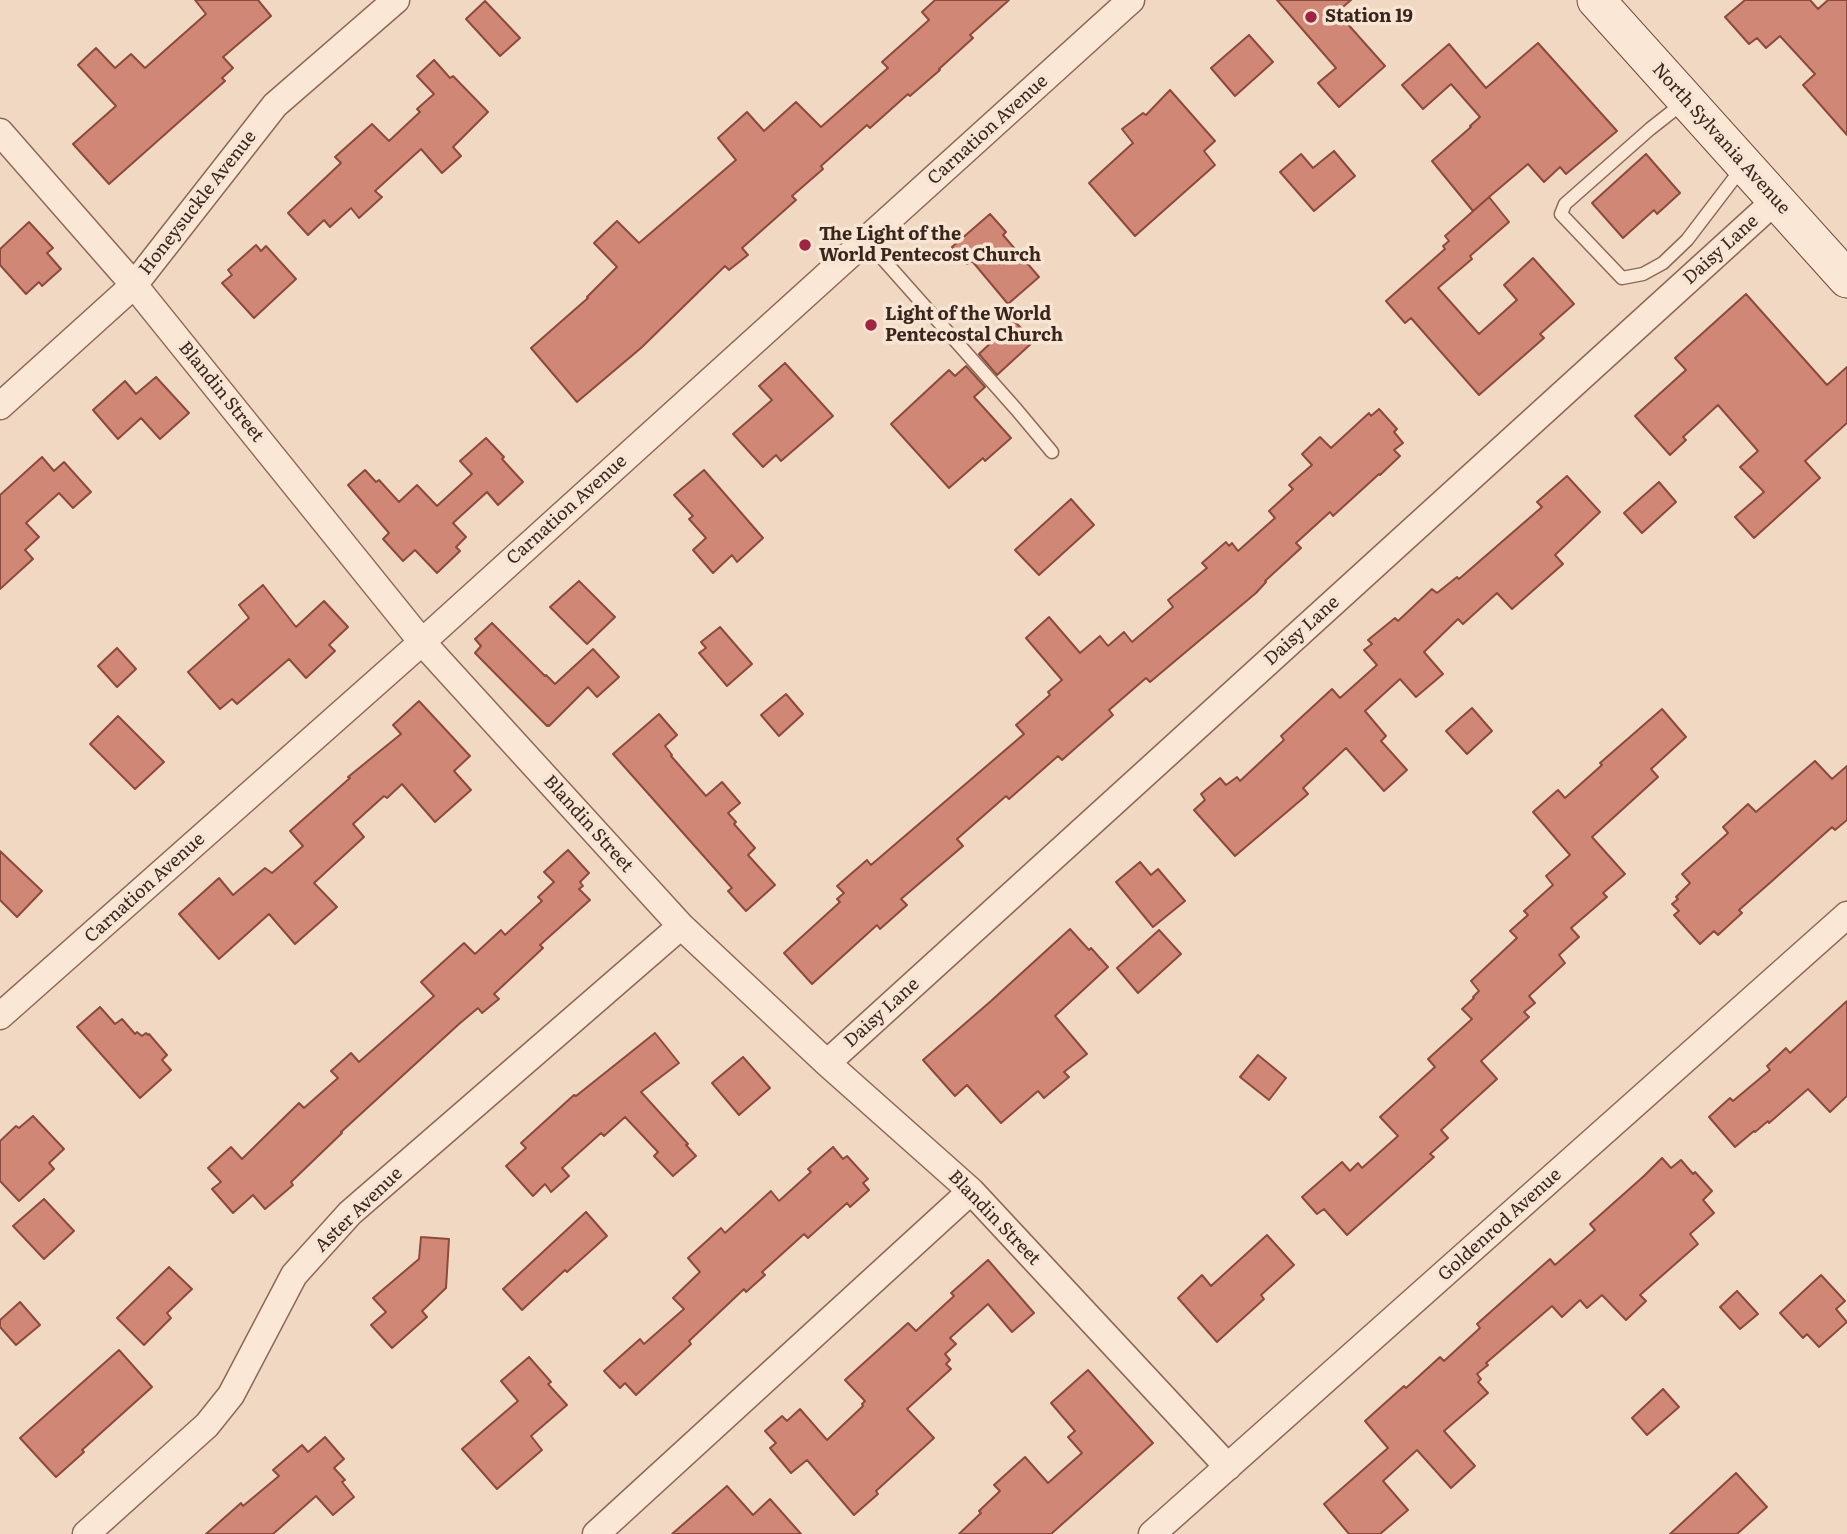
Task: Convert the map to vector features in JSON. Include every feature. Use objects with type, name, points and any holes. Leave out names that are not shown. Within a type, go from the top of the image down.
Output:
[{"type":"main road","name":"North Sylvania Avenue","points":[[1596,0],[1847,279]]},
{"type":"street","name":"Honeysuckle Avenue","points":[[0,406],[134,285],[275,105],[396,0]]},
{"type":"street","name":"Carnation Avenue","points":[[0,1016],[422,642],[1131,0]]},
{"type":"street","name":"Blandin Street","points":[[0,132],[134,285],[422,642],[681,926],[827,1063],[971,1191],[1228,1467]]},
{"type":"street","name":"Daisy Lane","points":[[827,1063],[1776,200]]},
{"type":"street","name":"Goldenrod Avenue","points":[[1152,1534],[1847,915]]},
{"type":"street","name":"Aster Avenue","points":[[86,1534],[207,1425],[231,1395],[294,1275],[350,1213],[681,926]]},
{"type":"street","points":[[596,1534],[971,1191]]},
{"type":"lane","points":[[1686,100],[1565,204],[1561,214],[1622,278],[1643,274],[1663,262],[1687,240],[1744,164]]},
{"type":"lane","points":[[866,240],[1016,408],[1052,453]]},
{"type":"building","points":[[195,0],[258,0],[271,16],[223,57],[233,68],[222,78],[225,81],[109,184],[73,144],[116,106],[78,65],[96,48],[115,68],[131,54],[145,68],[206,14]]},
{"type":"building","points":[[935,0],[1009,0],[970,35],[973,38],[940,70],[870,128],[867,125],[821,166],[823,169],[792,196],[796,200],[742,248],[748,255],[729,270],[725,266],[641,348],[577,402],[531,348],[588,298],[617,267],[594,243],[617,221],[639,243],[736,160],[718,138],[747,112],[764,131],[796,102],[821,127],[888,68],[882,62],[929,20],[922,12]]},
{"type":"building","points":[[1277,0],[1351,0],[1337,12],[1385,66],[1339,107],[1318,83],[1336,68]]},
{"type":"building","points":[[1745,0],[1810,0],[1818,9],[1828,0],[1847,0],[1847,135],[1803,85],[1815,74],[1780,36],[1766,48],[1757,38],[1749,44],[1725,17]]},
{"type":"building","points":[[485,1],[520,38],[500,56],[466,19]]},
{"type":"building","points":[[1249,35],[1273,62],[1235,96],[1211,68]]},
{"type":"building","points":[[1538,43],[1617,131],[1566,174],[1560,167],[1544,182],[1528,164],[1489,197],[1509,222],[1438,288],[1479,334],[1517,300],[1504,285],[1533,258],[1574,304],[1540,334],[1544,338],[1479,395],[1411,318],[1405,323],[1386,301],[1445,249],[1443,246],[1449,241],[1445,236],[1488,198],[1473,211],[1432,161],[1480,117],[1451,84],[1423,109],[1402,85],[1449,44],[1486,88]]},
{"type":"building","points":[[434,60],[488,112],[453,147],[461,156],[442,173],[421,149],[375,191],[382,197],[359,218],[351,208],[330,227],[324,220],[308,235],[288,213],[341,163],[335,157],[372,124],[389,141],[420,112],[417,109],[434,94],[417,76]]},
{"type":"building","points":[[1170,90],[1215,141],[1204,151],[1215,165],[1135,236],[1089,183],[1133,143],[1122,129],[1143,113],[1146,115]]},
{"type":"building","points":[[1334,151],[1355,176],[1314,211],[1280,172],[1301,154],[1313,168]]},
{"type":"building","points":[[1646,154],[1680,193],[1657,214],[1654,210],[1623,238],[1592,203]]},
{"type":"building","points":[[990,214],[1006,232],[1003,235],[1039,277],[1008,304],[972,261],[967,264],[952,247]]},
{"type":"building","points":[[29,222],[53,248],[47,253],[61,269],[42,286],[39,282],[26,294],[0,265],[0,249]]},
{"type":"building","points":[[256,245],[261,251],[266,246],[296,279],[254,318],[222,283],[232,275],[228,270]]},
{"type":"building","points":[[1746,294],[1827,385],[1847,367],[1847,423],[1805,461],[1820,478],[1754,538],[1735,517],[1764,492],[1740,467],[1758,451],[1718,405],[1683,437],[1686,440],[1670,455],[1635,416],[1686,370],[1675,358]]},
{"type":"building","points":[[1014,321],[1034,341],[997,375],[979,354]]},
{"type":"building","points":[[785,363],[833,416],[781,461],[776,455],[763,467],[733,434],[772,400],[759,386]]},
{"type":"building","points":[[966,366],[985,387],[974,397],[1011,438],[949,488],[891,424],[949,370],[955,376]]},
{"type":"building","points":[[156,377],[189,413],[160,439],[141,418],[118,439],[93,410],[125,381],[136,394]]},
{"type":"building","points":[[1379,409],[1397,429],[1394,432],[1403,443],[1394,450],[1400,456],[1333,516],[1330,512],[1296,543],[1301,548],[1265,581],[1256,593],[1150,682],[1146,678],[1109,710],[1113,715],[1062,760],[1058,756],[1009,799],[1006,796],[957,839],[963,846],[901,899],[907,905],[880,929],[877,925],[812,984],[784,953],[840,902],[837,899],[844,893],[837,886],[867,860],[871,865],[1024,734],[1016,725],[1050,695],[1048,692],[1062,680],[1026,638],[1049,617],[1080,653],[1100,636],[1108,646],[1124,632],[1132,642],[1173,607],[1168,600],[1207,568],[1202,563],[1226,542],[1229,546],[1232,543],[1238,551],[1275,518],[1269,511],[1293,489],[1289,485],[1312,465],[1302,454],[1320,437],[1331,448],[1369,413],[1371,416]]},
{"type":"building","points":[[486,438],[523,482],[498,505],[487,492],[453,523],[466,537],[456,547],[460,551],[437,573],[415,550],[403,561],[383,539],[389,533],[348,485],[365,470],[376,482],[379,480],[399,502],[417,485],[437,506],[472,474],[460,461]]},
{"type":"building","points":[[42,457],[54,471],[64,462],[91,492],[73,508],[59,493],[26,523],[39,537],[25,550],[33,559],[0,589],[0,495]]},
{"type":"building","points":[[704,470],[763,538],[737,562],[732,555],[713,573],[693,550],[706,538],[689,519],[693,516],[674,495]]},
{"type":"building","points":[[1567,476],[1600,512],[1555,555],[1563,564],[1512,609],[1497,593],[1463,624],[1458,619],[1424,652],[1443,674],[1416,697],[1400,679],[1365,711],[1386,736],[1381,741],[1407,770],[1384,791],[1346,748],[1303,788],[1308,794],[1235,856],[1194,810],[1205,800],[1201,794],[1220,778],[1226,785],[1237,777],[1240,781],[1284,740],[1281,736],[1332,689],[1340,698],[1377,665],[1364,650],[1372,644],[1368,640],[1395,618],[1398,621],[1432,589],[1437,593],[1457,577],[1459,579],[1542,507],[1537,502]]},
{"type":"building","points":[[1659,482],[1676,502],[1642,533],[1624,513]]},
{"type":"building","points":[[1071,499],[1094,525],[1039,575],[1015,550]]},
{"type":"building","points":[[579,581],[615,617],[587,644],[550,607]]},
{"type":"building","points":[[263,585],[296,627],[324,601],[348,627],[329,645],[335,651],[306,678],[289,659],[237,704],[232,699],[220,709],[188,672],[249,618],[239,605]]},
{"type":"building","points":[[492,623],[555,684],[593,649],[619,677],[597,697],[588,687],[547,726],[475,653],[481,646],[475,639]]},
{"type":"building","points":[[720,627],[752,664],[727,686],[699,653],[706,648],[701,642]]},
{"type":"building","points":[[117,648],[136,669],[117,687],[98,666]]},
{"type":"building","points":[[786,694],[803,714],[779,736],[761,715]]},
{"type":"building","points":[[419,701],[470,756],[454,771],[471,790],[435,822],[402,784],[387,798],[384,796],[353,824],[364,837],[314,883],[337,907],[295,944],[269,914],[219,959],[179,914],[219,878],[233,895],[265,868],[272,873],[303,846],[290,831],[350,778],[348,777],[401,734],[393,725]]},
{"type":"building","points":[[1472,708],[1492,731],[1467,754],[1446,731]]},
{"type":"building","points":[[1662,709],[1686,737],[1651,769],[1658,777],[1592,837],[1625,874],[1603,893],[1607,897],[1571,928],[1579,937],[1559,955],[1565,963],[1529,996],[1535,1003],[1524,1012],[1529,1017],[1481,1061],[1497,1079],[1441,1130],[1448,1138],[1430,1154],[1434,1157],[1347,1235],[1324,1209],[1317,1214],[1302,1197],[1342,1162],[1350,1171],[1358,1163],[1362,1168],[1398,1136],[1380,1117],[1435,1067],[1428,1059],[1472,1019],[1462,1009],[1479,991],[1471,981],[1517,938],[1510,931],[1528,915],[1524,911],[1553,885],[1546,876],[1570,855],[1533,812],[1558,790],[1565,798],[1602,765],[1600,763]]},
{"type":"building","points":[[659,714],[677,735],[665,746],[706,796],[722,782],[740,803],[728,813],[755,848],[748,855],[775,885],[746,911],[728,891],[732,888],[613,754]]},
{"type":"building","points":[[118,716],[164,762],[135,789],[90,744]]},
{"type":"building","points":[[1815,761],[1832,779],[1847,766],[1847,820],[1835,830],[1832,827],[1739,910],[1742,913],[1718,935],[1714,931],[1700,944],[1674,915],[1679,911],[1672,904],[1690,883],[1682,874],[1728,833],[1723,827],[1748,804],[1756,812]]},
{"type":"building","points":[[568,850],[589,873],[580,882],[583,886],[579,889],[590,900],[540,945],[543,948],[494,994],[499,999],[482,1013],[478,1008],[459,1024],[341,1132],[291,1182],[293,1185],[265,1209],[253,1195],[233,1213],[212,1189],[221,1182],[208,1168],[231,1147],[242,1159],[299,1103],[304,1108],[338,1078],[331,1071],[351,1053],[359,1062],[434,996],[421,982],[464,943],[475,954],[501,930],[505,935],[542,901],[538,897],[554,882],[544,872]]},
{"type":"building","points":[[0,851],[42,891],[17,917],[0,900]]},
{"type":"building","points":[[1140,862],[1151,875],[1158,869],[1185,901],[1153,927],[1116,882]]},
{"type":"building","points":[[1070,929],[1108,967],[1055,1016],[1087,1054],[1064,1072],[1069,1077],[1044,1098],[1038,1091],[1001,1123],[967,1085],[955,1096],[923,1060]]},
{"type":"building","points":[[1159,930],[1181,954],[1138,993],[1117,968]]},
{"type":"building","points":[[1847,1001],[1847,1096],[1830,1112],[1808,1089],[1769,1123],[1768,1121],[1735,1147],[1709,1117],[1730,1098],[1733,1101],[1770,1070],[1767,1066],[1786,1048],[1790,1053]]},
{"type":"building","points":[[100,1007],[115,1024],[122,1019],[135,1034],[149,1034],[167,1055],[162,1060],[171,1070],[140,1098],[77,1027]]},
{"type":"building","points":[[655,1033],[679,1063],[641,1092],[696,1156],[673,1176],[654,1156],[658,1152],[625,1117],[604,1136],[601,1133],[562,1168],[569,1176],[551,1192],[545,1184],[533,1196],[506,1166],[526,1148],[521,1143],[574,1095]]},
{"type":"building","points":[[1258,1055],[1286,1078],[1269,1100],[1240,1077]]},
{"type":"building","points":[[743,1057],[770,1088],[739,1115],[712,1083]]},
{"type":"building","points":[[33,1116],[64,1149],[49,1163],[54,1169],[19,1201],[0,1181],[0,1141],[16,1126],[19,1128]]},
{"type":"building","points":[[833,1147],[843,1159],[847,1156],[868,1179],[863,1183],[869,1190],[850,1207],[847,1203],[808,1238],[804,1234],[762,1272],[765,1275],[746,1292],[744,1289],[689,1341],[691,1344],[636,1395],[625,1383],[620,1388],[604,1371],[640,1339],[644,1344],[684,1309],[673,1298],[700,1272],[688,1258],[721,1228],[725,1233],[771,1191],[779,1201],[811,1172],[808,1169]]},
{"type":"building","points":[[1662,1158],[1671,1168],[1681,1160],[1712,1191],[1703,1200],[1714,1213],[1690,1234],[1698,1244],[1640,1295],[1646,1301],[1626,1320],[1602,1295],[1587,1308],[1580,1300],[1562,1317],[1552,1306],[1486,1363],[1488,1365],[1477,1374],[1481,1379],[1478,1382],[1488,1393],[1444,1431],[1475,1466],[1451,1488],[1417,1450],[1383,1481],[1408,1510],[1380,1534],[1349,1534],[1324,1504],[1388,1448],[1365,1421],[1440,1357],[1444,1361],[1480,1328],[1477,1324],[1550,1259],[1555,1265],[1595,1230],[1590,1224]]},
{"type":"building","points":[[44,1199],[74,1231],[44,1259],[13,1226]]},
{"type":"building","points":[[586,1212],[607,1236],[522,1310],[503,1289]]},
{"type":"building","points":[[1267,1235],[1294,1265],[1261,1295],[1264,1299],[1217,1342],[1178,1298],[1202,1275],[1211,1286]]},
{"type":"building","points":[[421,1237],[449,1239],[446,1288],[422,1311],[427,1317],[392,1348],[371,1325],[386,1312],[373,1298],[419,1259]]},
{"type":"building","points":[[988,1260],[1034,1313],[1012,1332],[988,1304],[950,1338],[956,1344],[945,1354],[950,1360],[946,1364],[951,1369],[907,1409],[934,1438],[854,1515],[807,1460],[791,1473],[770,1448],[776,1443],[765,1431],[782,1416],[787,1421],[800,1409],[827,1440],[865,1401],[845,1380],[908,1323],[916,1331],[954,1296],[951,1293]]},
{"type":"building","points":[[169,1267],[192,1289],[167,1313],[171,1318],[144,1345],[117,1318]]},
{"type":"building","points":[[1821,1275],[1845,1301],[1836,1309],[1847,1322],[1819,1347],[1807,1334],[1803,1338],[1780,1313]]},
{"type":"building","points":[[1737,1291],[1758,1314],[1740,1329],[1720,1307]]},
{"type":"building","points":[[20,1302],[40,1325],[16,1345],[0,1327],[0,1320]]},
{"type":"building","points":[[119,1350],[152,1387],[56,1477],[20,1438]]},
{"type":"building","points":[[529,1357],[567,1405],[531,1436],[542,1450],[497,1489],[462,1449],[518,1401],[501,1381]]},
{"type":"building","points":[[1088,1370],[1153,1443],[1051,1534],[959,1534],[1000,1491],[994,1485],[1025,1457],[1048,1483],[1082,1453],[1068,1437],[1075,1431],[1051,1403]]},
{"type":"building","points":[[1663,1389],[1679,1407],[1647,1435],[1632,1418]]},
{"type":"building","points":[[325,1437],[344,1459],[334,1468],[345,1480],[342,1482],[354,1497],[333,1515],[316,1496],[273,1534],[206,1534],[241,1503],[243,1506],[279,1476],[273,1470],[302,1445],[308,1452]]},
{"type":"building","points":[[1736,1473],[1767,1507],[1737,1534],[1670,1534]]},
{"type":"building","points":[[727,1486],[753,1515],[770,1499],[801,1534],[672,1534]]},
{"type":"place","name":"Station 19","points":[[1311,17]]},
{"type":"place","name":"The Light of the World Pentecost Church","points":[[805,245]]},
{"type":"place","name":"Light of the World Pentecostal Church","points":[[871,325]]}]
